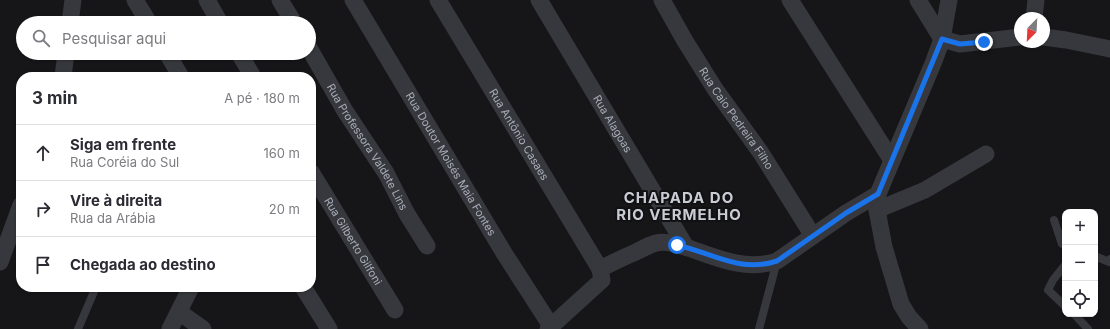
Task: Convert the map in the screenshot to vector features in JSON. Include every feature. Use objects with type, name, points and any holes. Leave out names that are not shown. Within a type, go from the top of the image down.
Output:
[{"type":"street","points":[[71,16],[72,0]]},
{"type":"street","points":[[135,0],[145,16]]},
{"type":"street","points":[[207,0],[216,16]]},
{"type":"street","points":[[280,0],[290,16]]},
{"type":"street","name":"Rua Doutor Moisés Maia Fontes","points":[[353,0],[549,328]]},
{"type":"street","name":"Rua Antônio Casaes","points":[[438,0],[600,269]]},
{"type":"street","name":"Rua Alagoas","points":[[539,0],[686,247]]},
{"type":"street","name":"Rua Caio Pedreira Filho","points":[[662,0],[715,90],[761,153],[813,236]]},
{"type":"street","points":[[790,0],[891,159]]},
{"type":"street","points":[[918,0],[942,39],[960,44],[1014,38]]},
{"type":"street","points":[[920,329],[909,317],[901,304],[884,247],[877,210],[878,194],[891,159],[934,61],[942,39],[948,0]]},
{"type":"street","points":[[1035,12],[1036,0]]},
{"type":"street","points":[[1050,38],[1110,49]]},
{"type":"street","points":[[64,72],[65,60]]},
{"type":"street","points":[[171,60],[178,72]]},
{"type":"street","points":[[242,60],[250,72]]},
{"type":"street","name":"Rua Professora Valdete Lins","points":[[316,60],[345,110],[386,174],[407,214],[427,246]]},
{"type":"street","points":[[877,210],[925,190],[986,154]]},
{"type":"street","name":"Rua Gilberto Gilfoni","points":[[316,180],[395,310]]},
{"type":"street","points":[[549,328],[602,280],[600,269],[656,243],[669,243],[686,247],[716,258],[738,263],[765,265],[777,261],[846,213],[878,194]]},
{"type":"street","points":[[0,262],[16,219]]},
{"type":"street","points":[[170,329],[188,292]]},
{"type":"street","points":[[305,292],[329,329]]},
{"type":"street","points":[[178,312],[203,329]]},
{"type":"lane","points":[[1054,220],[1062,244]]},
{"type":"lane","points":[[1098,257],[1109,260]]},
{"type":"lane","points":[[759,329],[777,261]]},
{"type":"lane","points":[[1062,269],[1053,280],[1048,290],[1062,303]]},
{"type":"lane","points":[[78,329],[94,292]]},
{"type":"lane","points":[[1077,317],[1088,329]]},
{"type":"district","name":"CHAPADA DO RIO VERMELHO","points":[[679,206]]},
{"type":"route","points":[[677,245],[716,258],[738,263],[765,265],[777,261],[846,213],[878,194],[891,159],[934,61],[942,39],[960,44],[984,42]]}]
